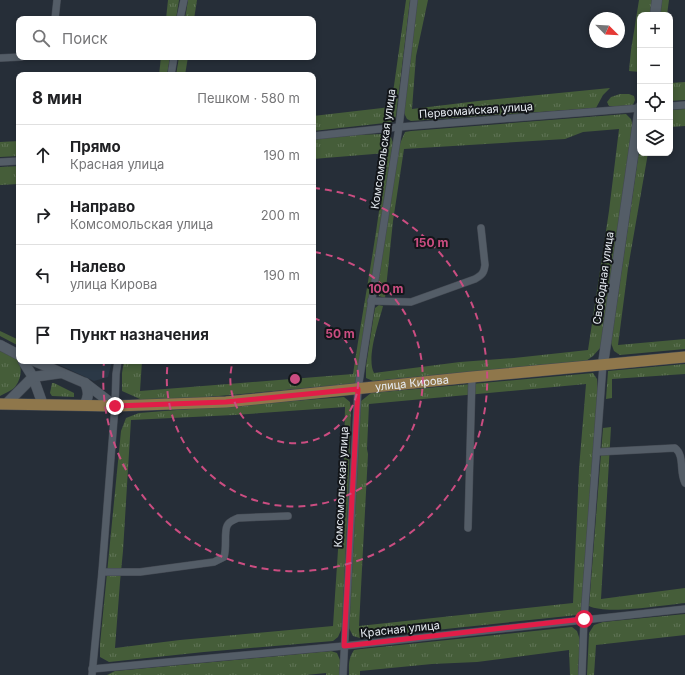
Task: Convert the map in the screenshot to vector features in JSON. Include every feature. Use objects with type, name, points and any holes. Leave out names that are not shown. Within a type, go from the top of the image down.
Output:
[{"type":"main road","name":"улица Кирова","points":[[3,404],[115,406],[226,402],[685,357]]},
{"type":"street","points":[[55,16],[56,0]]},
{"type":"street","points":[[181,16],[184,0]]},
{"type":"street","name":"Комсомольская улица","points":[[343,675],[358,389],[399,127],[414,0]]},
{"type":"street","points":[[655,12],[657,0]]},
{"type":"street","points":[[0,58],[16,57]]},
{"type":"street","points":[[172,72],[174,60]]},
{"type":"street","points":[[673,106],[685,105]]},
{"type":"street","name":"Первомайская улица","points":[[316,136],[399,127],[637,108]]},
{"type":"street","name":"Свободная улица","points":[[582,675],[584,619],[603,364],[638,120]]},
{"type":"street","points":[[0,162],[16,161]]},
{"type":"street","points":[[371,301],[411,302],[475,279],[482,274],[485,265],[481,228]]},
{"type":"street","points":[[0,345],[16,353]]},
{"type":"street","points":[[25,364],[33,377],[43,404]]},
{"type":"street","points":[[41,364],[85,383],[115,406]]},
{"type":"street","points":[[92,672],[102,572],[118,364]]},
{"type":"street","points":[[33,377],[61,373]]},
{"type":"street","name":"улица Кирова","points":[[3,404],[33,377]]},
{"type":"street","points":[[468,528],[472,377]]},
{"type":"street","points":[[84,405],[88,400],[89,392],[85,383]]},
{"type":"street","points":[[597,452],[675,448],[679,451],[682,457],[682,477],[685,483]]},
{"type":"street","points":[[102,572],[140,572],[214,562],[224,558],[226,551],[227,526],[232,521],[238,518],[288,516]]},
{"type":"street","name":"Красная улица","points":[[92,672],[685,609]]},
{"type":"shaded area","points":[[57,364],[111,364],[108,377],[94,381]]},
{"type":"green space","points":[[168,0],[179,0],[176,16],[166,16]]},
{"type":"green space","points":[[188,0],[197,0],[194,16],[185,16]]},
{"type":"green space","points":[[406,0],[410,0],[396,116],[394,122],[316,131],[316,116],[391,107]]},
{"type":"green space","points":[[417,0],[428,0],[416,56],[412,109],[610,88],[603,95],[596,108],[411,121],[407,119],[404,113]]},
{"type":"green space","points":[[639,0],[653,0],[651,12],[637,12]]},
{"type":"green space","points":[[662,0],[669,0],[667,12],[660,12]]},
{"type":"green space","points":[[637,12],[637,72],[629,71]]},
{"type":"green space","points":[[161,60],[170,60],[168,72],[159,72]]},
{"type":"green space","points":[[178,60],[188,60],[186,72],[176,72]]},
{"type":"green space","points":[[685,82],[685,100],[673,101],[673,83]]},
{"type":"green space","points":[[620,94],[629,94],[634,96],[635,100],[633,105],[609,106],[607,102],[611,97]]},
{"type":"green space","points":[[685,109],[685,126],[673,127],[673,110]]},
{"type":"green space","points":[[626,114],[631,119],[633,126],[601,347],[593,356],[586,361],[373,381],[366,378],[366,366],[375,308],[379,305],[383,306],[376,330],[371,358],[374,373],[460,362],[588,350],[609,211],[619,129],[583,132],[565,139],[404,149],[393,221],[385,298],[379,296],[377,291],[398,148],[405,132]]},
{"type":"green space","points":[[385,134],[391,137],[393,143],[357,380],[354,384],[184,399],[140,399],[122,391],[124,364],[142,364],[140,391],[353,374],[375,236],[386,153],[316,159],[316,139],[350,135]]},
{"type":"green space","points":[[16,141],[16,156],[0,157],[0,142]]},
{"type":"green space","points":[[638,156],[647,156],[628,268],[618,345],[685,339],[685,349],[620,355],[614,351],[611,343]]},
{"type":"green space","points":[[16,166],[16,184],[0,185],[0,167]]},
{"type":"green space","points":[[0,331],[16,339],[16,344],[0,336]]},
{"type":"green space","points":[[0,349],[16,358],[16,364],[20,364],[21,372],[17,385],[10,391],[0,396]]},
{"type":"green space","points":[[685,364],[685,374],[612,379],[612,398],[606,399],[608,371]]},
{"type":"green space","points":[[593,373],[597,379],[598,394],[582,609],[577,615],[360,638],[353,636],[349,628],[349,608],[361,401],[371,393]],"holes":[[[586,384],[579,469],[573,603],[359,626],[368,454],[369,404]]]},
{"type":"green space","points":[[52,383],[74,393],[74,397],[52,396],[50,393]]},
{"type":"green space","points":[[344,397],[350,402],[348,504],[342,628],[338,637],[333,641],[109,662],[100,657],[100,644],[121,431],[126,418],[139,413]],"holes":[[[345,407],[344,459],[333,626],[180,640],[115,648],[131,420],[234,415]]]},
{"type":"green space","points":[[611,427],[601,599],[685,588],[685,603],[621,610],[597,609],[589,606],[603,428]]},
{"type":"green space","points":[[685,614],[685,635],[596,645],[594,675],[587,675],[589,633],[594,625],[603,622]]},
{"type":"green space","points":[[572,627],[577,631],[580,640],[578,675],[570,675],[569,650],[477,662],[432,664],[360,671],[360,675],[349,675],[350,659],[354,650]]},
{"type":"green space","points":[[331,651],[337,653],[340,660],[341,675],[326,675],[326,673],[306,675],[107,675],[115,671]]},
{"type":"route","points":[[115,406],[226,402],[358,389],[344,646],[584,619]]}]
